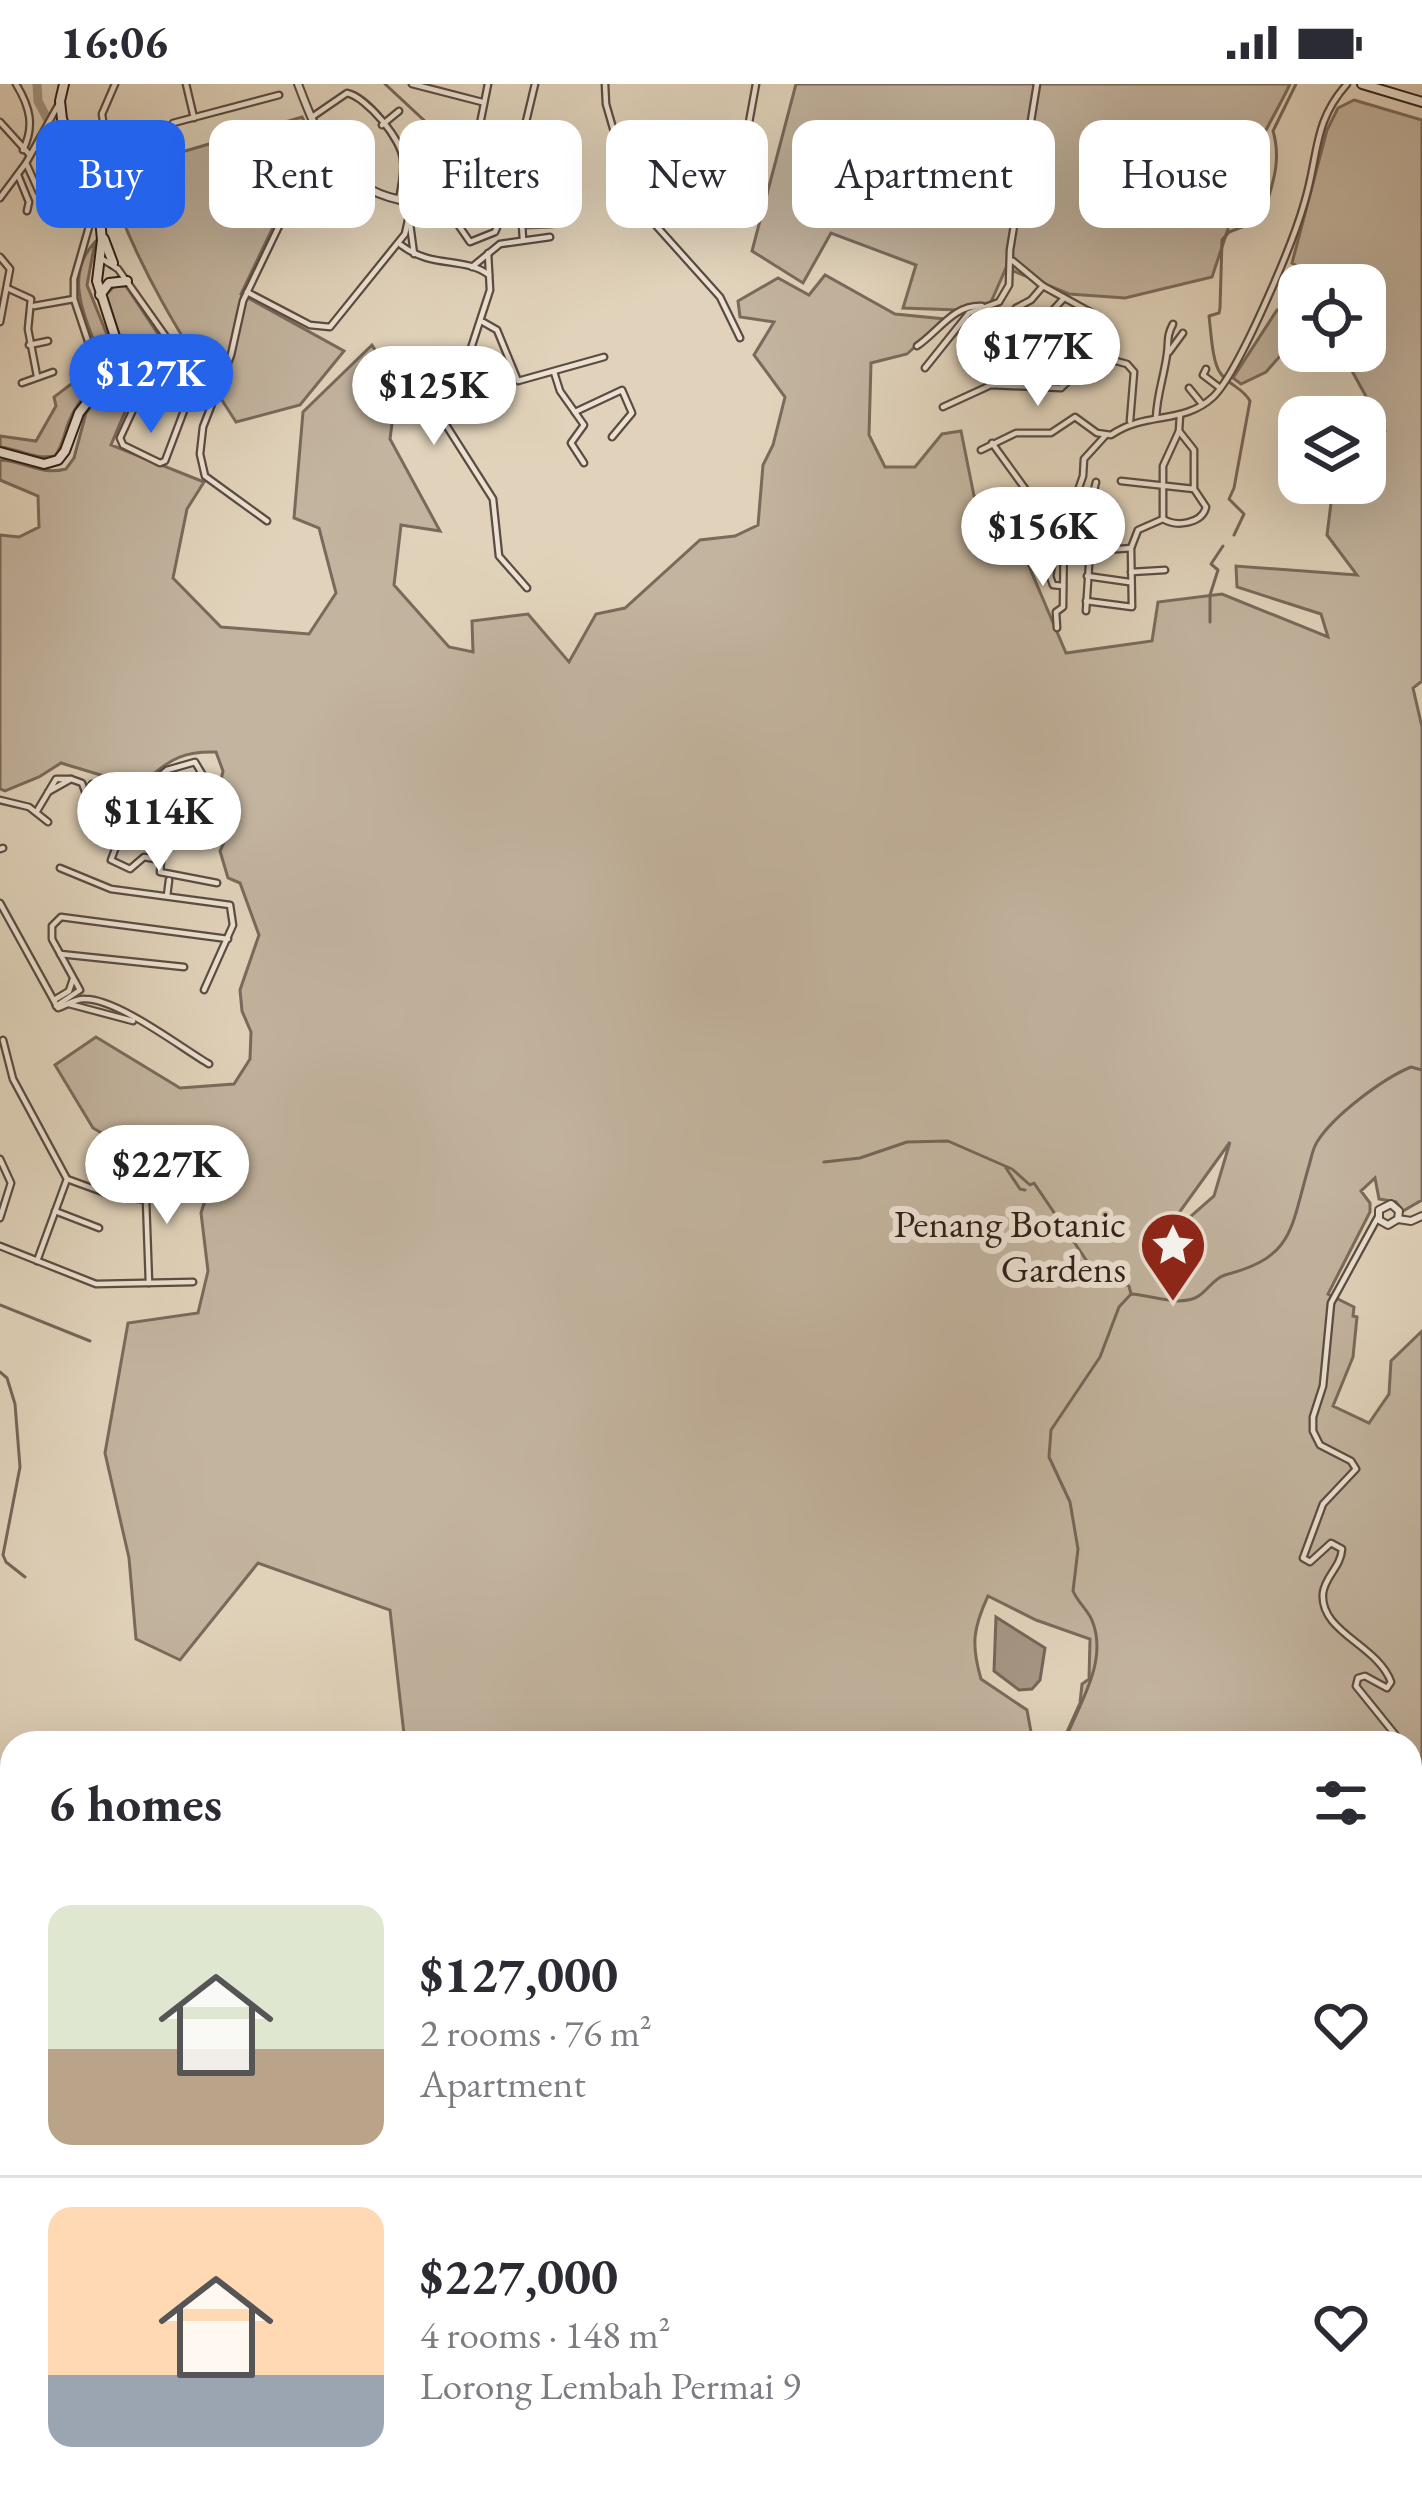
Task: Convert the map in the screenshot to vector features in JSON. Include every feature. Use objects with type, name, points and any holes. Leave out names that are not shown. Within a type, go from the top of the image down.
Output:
[{"type":"main road","points":[[62,120],[64,84]]},
{"type":"main road","points":[[1362,84],[1422,102]]},
{"type":"main road","points":[[101,228],[116,266]]},
{"type":"main road","points":[[0,452],[44,464],[62,456],[79,413],[110,373],[117,357],[100,295],[102,232]]},
{"type":"main road","points":[[100,295],[113,281],[127,281]]},
{"type":"street","points":[[16,84],[31,118],[32,130],[22,150]]},
{"type":"street","points":[[103,120],[115,84]]},
{"type":"street","points":[[186,84],[194,118]]},
{"type":"street","points":[[298,84],[314,120]]},
{"type":"street","points":[[412,84],[484,102]]},
{"type":"street","points":[[481,120],[488,84]]},
{"type":"street","points":[[526,120],[536,84]]},
{"type":"street","points":[[605,84],[606,104],[634,201],[720,297],[740,338]]},
{"type":"street","points":[[749,120],[756,84]]},
{"type":"street","points":[[925,368],[969,313],[999,302],[1009,285],[1036,84]]},
{"type":"street","points":[[1057,628],[1055,614],[1064,607],[1064,532],[1084,459],[1105,436],[1130,421],[1180,415],[1202,404],[1222,385],[1293,237],[1322,119],[1347,84]]},
{"type":"street","points":[[312,117],[351,93],[399,149]]},
{"type":"street","points":[[185,121],[279,95]]},
{"type":"street","points":[[0,199],[26,164],[60,101]]},
{"type":"street","points":[[382,124],[399,111]]},
{"type":"street","points":[[0,122],[30,155]]},
{"type":"street","points":[[26,164],[36,186]]},
{"type":"street","points":[[460,169],[498,228],[468,242],[440,200],[436,177],[460,169]]},
{"type":"street","points":[[0,176],[17,176]]},
{"type":"street","points":[[17,176],[29,202],[27,211]]},
{"type":"street","points":[[375,194],[399,200]]},
{"type":"street","points":[[88,344],[74,299],[74,279],[89,228]]},
{"type":"street","points":[[267,521],[205,476],[200,467],[203,427],[231,356],[247,292],[278,228]]},
{"type":"street","points":[[247,292],[310,325],[330,327],[398,243],[405,228]]},
{"type":"street","points":[[409,228],[416,256]]},
{"type":"street","points":[[522,228],[523,240]]},
{"type":"street","points":[[472,267],[500,244],[550,237]]},
{"type":"street","points":[[398,243],[416,256],[485,271],[491,281]]},
{"type":"street","points":[[446,425],[482,321],[491,281],[488,253]]},
{"type":"street","points":[[1010,256],[1043,286],[1101,318]]},
{"type":"street","points":[[0,257],[9,265],[0,322]]},
{"type":"street","points":[[99,261],[116,266],[196,379],[165,461],[160,463],[123,445],[120,438],[166,338]]},
{"type":"street","points":[[1016,308],[1043,286]]},
{"type":"street","points":[[7,288],[28,294],[29,345],[37,376]]},
{"type":"street","points":[[1036,329],[1064,298]]},
{"type":"street","points":[[31,306],[44,308],[58,299],[74,299]]},
{"type":"street","points":[[917,346],[956,311],[967,305],[982,306]]},
{"type":"street","points":[[1080,327],[1091,314]]},
{"type":"street","points":[[482,321],[497,330],[518,381],[604,356]]},
{"type":"street","points":[[1168,352],[1166,342],[1173,324]]},
{"type":"street","points":[[1156,418],[1159,380],[1168,352],[1183,333]]},
{"type":"street","points":[[29,345],[48,341]]},
{"type":"street","points":[[1082,346],[1095,359],[1122,362],[1134,372],[1130,421]]},
{"type":"street","points":[[943,407],[991,385],[1061,388],[1095,359]]},
{"type":"street","points":[[1027,362],[1030,389]]},
{"type":"street","points":[[1070,364],[1080,371]]},
{"type":"street","points":[[395,367],[407,375],[419,415],[446,425],[493,499],[499,556],[526,588]]},
{"type":"street","points":[[1206,369],[1203,375],[1222,385]]},
{"type":"street","points":[[22,383],[53,372]]},
{"type":"street","points":[[554,372],[560,391],[584,426],[572,443],[584,463]]},
{"type":"street","points":[[1189,388],[1202,404]]},
{"type":"street","points":[[575,412],[622,389],[632,413],[612,437]]},
{"type":"street","points":[[1163,519],[1161,484],[1180,415]]},
{"type":"street","points":[[981,450],[1016,433],[1051,434],[1075,417],[1105,436]]},
{"type":"street","points":[[1163,519],[1172,524],[1203,518],[1206,507],[1194,490],[1194,450],[1179,431]]},
{"type":"street","points":[[992,443],[1026,490]]},
{"type":"street","points":[[1121,481],[1194,490]]},
{"type":"street","points":[[1081,548],[1096,482]]},
{"type":"street","points":[[1086,602],[1130,608],[1131,548],[1138,530],[1163,519]]},
{"type":"street","points":[[1037,526],[1042,542],[1090,550],[1131,548]]},
{"type":"street","points":[[1086,610],[1090,550]]},
{"type":"street","points":[[1053,561],[1053,585],[1064,586]]},
{"type":"street","points":[[1131,572],[1165,570]]},
{"type":"street","points":[[1087,576],[1132,582]]},
{"type":"street","points":[[37,811],[61,776],[85,786],[87,818],[95,824],[108,819],[112,794],[105,784],[92,784],[86,793],[87,817],[91,822],[107,819],[110,794],[116,787],[140,792],[154,817],[163,820],[196,808],[193,788],[204,777],[195,762],[183,762],[140,792]]},
{"type":"street","points":[[0,800],[37,811],[48,822]]},
{"type":"street","points":[[152,809],[128,814],[111,856],[116,864],[130,869],[144,857],[160,860]]},
{"type":"street","points":[[163,820],[162,874],[217,884]]},
{"type":"street","points":[[60,868],[111,889],[230,905],[235,916],[228,939],[204,990]]},
{"type":"street","points":[[167,896],[169,880]]},
{"type":"street","points":[[0,903],[55,1003]]},
{"type":"street","points":[[55,1003],[69,991],[73,979],[51,933],[61,917],[228,939]]},
{"type":"street","points":[[60,955],[184,967]]},
{"type":"street","points":[[55,1003],[139,1023],[209,1064]]},
{"type":"street","points":[[2,1040],[13,1079],[67,1179],[111,1195],[146,1200]]},
{"type":"street","points":[[0,1085],[13,1079]]},
{"type":"street","points":[[0,1159],[11,1183],[0,1217]]},
{"type":"street","points":[[145,1172],[149,1283]]},
{"type":"street","points":[[37,1261],[67,1179]]},
{"type":"street","points":[[1392,1731],[1356,1686],[1358,1678],[1365,1676],[1388,1688],[1387,1671],[1367,1648],[1340,1630],[1323,1599],[1342,1549],[1331,1543],[1310,1562],[1303,1558],[1322,1504],[1355,1468],[1351,1461],[1319,1445],[1313,1417],[1323,1386],[1331,1303],[1381,1207],[1391,1204],[1397,1208],[1398,1219]]},
{"type":"street","points":[[55,1211],[99,1228]]},
{"type":"street","points":[[1378,1217],[1388,1225],[1422,1216]]},
{"type":"street","points":[[0,1246],[96,1284],[193,1282]]},
{"type":"shaded area","points":[[796,84],[1290,84],[1270,123],[1079,120],[1079,228],[1228,228],[1212,277],[1125,298],[1069,294],[1006,268],[987,311],[903,308],[916,265],[831,233],[803,283],[752,251],[758,228],[768,228],[768,190]]},
{"type":"shaded area","points":[[1354,100],[1422,120],[1422,681],[1413,688],[1422,727],[1422,1200],[1403,1211],[1396,1202],[1379,1199],[1375,1178],[1361,1191],[1370,1212],[1328,1294],[1354,1307],[1357,1317],[1353,1357],[1333,1406],[1369,1423],[1389,1394],[1391,1361],[1422,1331],[1422,1731],[1067,1731],[1080,1703],[1082,1684],[1089,1679],[1090,1639],[988,1596],[975,1637],[981,1679],[1027,1710],[1031,1731],[404,1731],[390,1610],[258,1563],[180,1660],[136,1639],[129,1558],[105,1453],[128,1323],[198,1313],[208,1271],[201,1213],[212,1178],[164,1136],[144,1158],[93,1128],[55,1065],[96,1037],[180,1088],[234,1084],[250,1059],[251,1032],[240,990],[259,935],[240,883],[228,878],[220,851],[231,827],[218,793],[223,771],[216,752],[180,757],[149,778],[104,776],[61,763],[39,777],[0,789],[0,535],[19,537],[39,527],[38,496],[0,480],[0,460],[57,471],[66,469],[74,458],[86,413],[120,367],[123,346],[106,295],[115,285],[126,286],[158,334],[111,445],[204,482],[187,509],[173,578],[221,627],[309,634],[336,593],[319,528],[294,518],[303,412],[372,345],[397,385],[390,439],[440,531],[401,525],[394,585],[449,647],[473,652],[472,621],[528,614],[569,662],[596,614],[625,608],[700,540],[735,536],[758,525],[763,465],[785,397],[754,355],[774,322],[740,317],[738,301],[778,278],[809,295],[825,275],[895,314],[945,319],[907,354],[871,363],[869,435],[885,467],[915,467],[942,434],[961,431],[974,496],[1011,524],[1066,653],[1152,641],[1158,602],[1222,594],[1328,637],[1321,614],[1237,587],[1236,566],[1357,575],[1327,535],[1331,504],[1386,504],[1386,396],[1366,396],[1353,372],[1386,372],[1386,264],[1292,263],[1327,130],[1338,108]],"holes":[[[1230,1142],[1214,1196],[1155,1246]]]},
{"type":"shaded area","points":[[209,144],[209,228],[273,228],[241,294],[344,351],[300,405],[236,422],[146,271],[127,228],[185,228],[185,151]]},
{"type":"shaded area","points":[[95,242],[87,285],[114,352],[110,361],[75,410],[55,456],[0,447],[0,436],[36,441],[56,406],[54,397],[78,379],[98,351],[79,281],[80,267]]},
{"type":"shaded area","points":[[1278,310],[1278,358],[1266,372],[1241,384],[1233,378]]},
{"type":"shaded area","points":[[996,1617],[1045,1648],[1040,1680],[1032,1689],[1019,1690],[994,1671]]},
{"type":"waterway","points":[[37,84],[38,101],[48,120]]},
{"type":"waterway","points":[[385,84],[424,120]]},
{"type":"waterway","points":[[1234,535],[1244,514],[1229,499],[1250,401],[1218,369],[1209,316],[1220,308],[1222,240],[1266,206],[1276,160],[1273,131],[1296,84]]},
{"type":"waterway","points":[[1210,622],[1210,595],[1218,570],[1211,564],[1223,546]]},
{"type":"waterway","points":[[1069,1731],[1094,1669],[1097,1638],[1073,1591],[1078,1549],[1070,1502],[1049,1457],[1051,1430],[1100,1357],[1119,1307],[1131,1294],[1187,1300],[1221,1277],[1264,1260],[1292,1225],[1314,1148],[1324,1132],[1386,1080],[1411,1067],[1422,1070]]},
{"type":"waterway","points":[[824,1162],[860,1158],[907,1142],[948,1141],[1034,1183],[1093,1270],[1129,1286],[1131,1294]]},
{"type":"waterway","points":[[1006,1168],[1025,1190]]},
{"type":"waterway","points":[[0,1305],[90,1341]]},
{"type":"waterway","points":[[0,1372],[7,1378],[15,1404],[20,1467],[3,1555],[25,1577]]},
{"type":"place","name":"Penang Botanic Gardens","points":[[1173,1304]]}]
